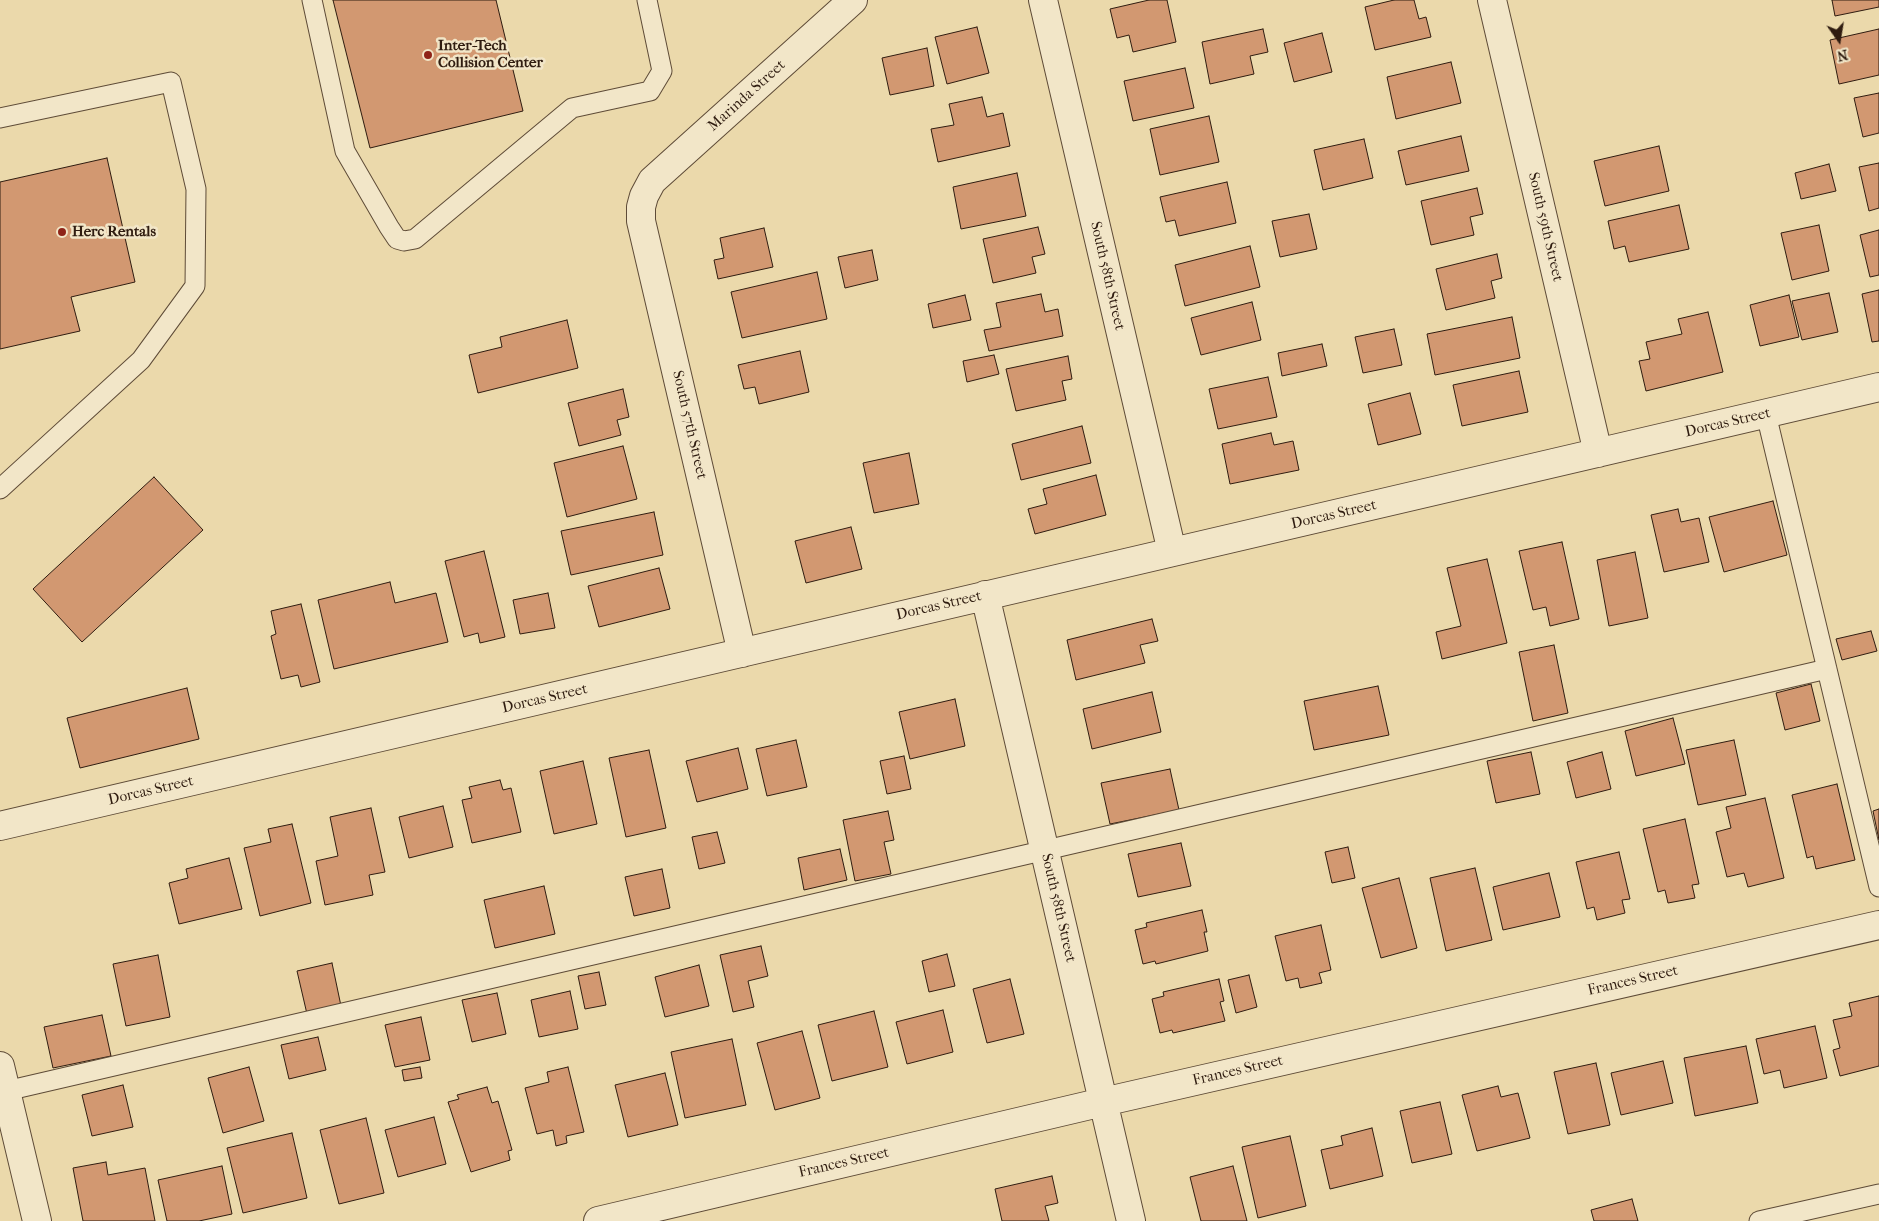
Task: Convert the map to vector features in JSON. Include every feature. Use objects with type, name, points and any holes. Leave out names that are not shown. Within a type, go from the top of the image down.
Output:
[{"type":"street","name":"Marinda Street","points":[[644,196],[652,182],[853,0]]},
{"type":"street","name":"South 58th Street","points":[[1043,0],[1172,552]]},
{"type":"street","name":"South 59th Street","points":[[1492,0],[1598,453]]},
{"type":"street","name":"South 57th Street","points":[[644,196],[641,207],[641,221],[742,653]]},
{"type":"street","name":"Dorcas Street","points":[[0,826],[1879,388]]},
{"type":"street","name":"South 58th Street","points":[[985,595],[1131,1221]]},
{"type":"street","name":"Frances Street","points":[[598,1221],[1103,1102],[1879,925]]},
{"type":"street","points":[[4,1098],[37,1221]]},
{"type":"lane","points":[[312,0],[345,151],[388,227],[397,239],[404,241],[415,239],[572,108],[650,91],[662,71],[647,0]]},
{"type":"lane","points":[[0,118],[171,82],[196,189],[195,286],[141,360],[0,489]]},
{"type":"lane","points":[[1766,414],[1879,887]]},
{"type":"lane","points":[[4,1098],[1045,851],[1827,669]]},
{"type":"lane","points":[[1759,1221],[1879,1194]]},
{"type":"building","name":"Inter-Tech Collision Center","points":[[333,0],[496,0],[523,111],[370,148]]},
{"type":"building","points":[[1149,0],[1167,0],[1176,42],[1133,52],[1129,35],[1117,38],[1110,9]]},
{"type":"building","points":[[1394,0],[1414,0],[1419,19],[1426,17],[1431,37],[1375,50],[1365,7]]},
{"type":"building","points":[[1832,0],[1879,0],[1879,7],[1835,16]]},
{"type":"building","points":[[977,27],[989,73],[947,84],[935,37]]},
{"type":"building","points":[[1263,29],[1268,52],[1250,56],[1254,74],[1210,84],[1202,42]]},
{"type":"building","points":[[1879,29],[1879,75],[1839,84],[1830,40]]},
{"type":"building","points":[[1322,33],[1332,72],[1294,82],[1284,43]]},
{"type":"building","points":[[927,48],[934,86],[890,95],[882,58]]},
{"type":"building","points":[[1451,62],[1461,103],[1396,119],[1387,77]]},
{"type":"building","points":[[1185,68],[1194,108],[1133,121],[1124,81]]},
{"type":"building","points":[[1879,93],[1879,133],[1863,137],[1854,98]]},
{"type":"building","points":[[982,97],[987,117],[1003,113],[1010,146],[938,162],[931,129],[954,125],[949,104]]},
{"type":"building","points":[[1209,116],[1219,162],[1160,175],[1150,129]]},
{"type":"building","points":[[1461,136],[1469,171],[1406,185],[1398,151]]},
{"type":"building","points":[[1364,139],[1373,178],[1323,190],[1314,150]]},
{"type":"building","points":[[1659,146],[1669,191],[1605,206],[1594,161]]},
{"type":"building","name":"Herc Rentals","points":[[107,158],[135,282],[71,297],[80,331],[0,349],[0,182]]},
{"type":"building","points":[[1879,163],[1879,208],[1869,211],[1859,167]]},
{"type":"building","points":[[1829,164],[1836,191],[1801,199],[1795,173]]},
{"type":"building","points":[[1017,173],[1026,216],[961,229],[953,187]]},
{"type":"building","points":[[1227,182],[1236,223],[1179,236],[1175,220],[1166,222],[1160,197]]},
{"type":"building","points":[[1477,188],[1483,214],[1470,217],[1474,235],[1431,245],[1421,201]]},
{"type":"building","points":[[1679,205],[1689,249],[1629,262],[1625,246],[1614,249],[1608,221]]},
{"type":"building","points":[[1309,214],[1317,249],[1280,257],[1272,221]]},
{"type":"building","points":[[1819,225],[1829,271],[1792,280],[1781,233]]},
{"type":"building","points":[[1038,227],[1045,254],[1032,257],[1036,273],[993,283],[983,239]]},
{"type":"building","points":[[764,228],[773,267],[718,279],[714,260],[724,258],[720,238]]},
{"type":"building","points":[[1879,230],[1879,275],[1870,277],[1860,235]]},
{"type":"building","points":[[1250,246],[1260,287],[1185,306],[1175,265]]},
{"type":"building","points":[[872,250],[878,280],[845,288],[838,257]]},
{"type":"building","points":[[1497,254],[1502,278],[1491,281],[1495,298],[1446,310],[1436,269]]},
{"type":"building","points":[[817,272],[827,319],[742,338],[731,292]]},
{"type":"building","points":[[1879,290],[1879,341],[1872,342],[1862,294]]},
{"type":"building","points":[[1829,293],[1838,332],[1802,340],[1792,301]]},
{"type":"building","points":[[1041,294],[1045,312],[1058,309],[1063,336],[989,351],[984,330],[1001,327],[996,303]]},
{"type":"building","points":[[965,295],[971,320],[933,328],[928,304]]},
{"type":"building","points":[[1789,295],[1799,337],[1760,346],[1750,305]]},
{"type":"building","points":[[1252,302],[1261,340],[1201,355],[1191,318]]},
{"type":"building","points":[[1708,312],[1723,372],[1646,391],[1639,361],[1650,359],[1646,342],[1682,334],[1678,319]]},
{"type":"building","points":[[1512,317],[1520,358],[1435,375],[1427,334]]},
{"type":"building","points":[[567,320],[578,368],[478,393],[469,355],[502,347],[500,337]]},
{"type":"building","points":[[1394,329],[1402,365],[1363,373],[1355,337]]},
{"type":"building","points":[[1322,344],[1327,366],[1282,376],[1278,353]]},
{"type":"building","points":[[800,351],[809,392],[759,404],[755,387],[744,389],[738,365]]},
{"type":"building","points":[[994,355],[999,374],[967,382],[963,361]]},
{"type":"building","points":[[1068,356],[1072,379],[1062,381],[1066,400],[1016,411],[1006,369]]},
{"type":"building","points":[[1519,371],[1528,412],[1462,426],[1453,385]]},
{"type":"building","points":[[1268,377],[1277,417],[1218,429],[1209,389]]},
{"type":"building","points":[[623,389],[629,417],[617,420],[621,435],[579,446],[568,403]]},
{"type":"building","points":[[1410,393],[1421,434],[1378,445],[1368,404]]},
{"type":"building","points":[[1082,426],[1091,463],[1021,480],[1012,444]]},
{"type":"building","points":[[1271,433],[1274,445],[1293,441],[1299,470],[1230,484],[1222,444]]},
{"type":"building","points":[[623,446],[637,499],[567,517],[554,463]]},
{"type":"building","points":[[909,453],[919,504],[874,513],[863,463]]},
{"type":"building","points":[[1096,475],[1106,515],[1035,534],[1028,509],[1047,504],[1043,489]]},
{"type":"building","points":[[154,477],[203,530],[82,642],[33,589]]},
{"type":"building","points":[[1773,501],[1787,555],[1724,572],[1709,517]]},
{"type":"building","points":[[1678,509],[1681,522],[1699,518],[1709,562],[1664,572],[1651,515]]},
{"type":"building","points":[[654,512],[663,555],[571,575],[561,531]]},
{"type":"building","points":[[851,527],[862,569],[806,583],[795,541]]},
{"type":"building","points":[[1562,542],[1579,619],[1550,626],[1546,607],[1533,610],[1519,551]]},
{"type":"building","points":[[484,551],[505,637],[480,643],[478,633],[464,637],[445,561]]},
{"type":"building","points":[[1635,552],[1648,618],[1609,626],[1597,560]]},
{"type":"building","points":[[1487,559],[1507,643],[1442,659],[1436,632],[1461,626],[1447,568]]},
{"type":"building","points":[[659,568],[670,609],[599,627],[588,586]]},
{"type":"building","points":[[390,582],[395,603],[436,593],[448,642],[334,669],[318,600]]},
{"type":"building","points":[[548,593],[555,628],[520,634],[513,600]]},
{"type":"building","points":[[301,604],[320,682],[301,687],[298,675],[281,679],[271,636],[276,634],[271,611]]},
{"type":"building","points":[[1152,619],[1158,641],[1140,645],[1145,663],[1076,680],[1067,640]]},
{"type":"building","points":[[1871,631],[1877,651],[1842,660],[1836,639]]},
{"type":"building","points":[[1554,645],[1568,713],[1533,721],[1519,652]]},
{"type":"building","points":[[1811,684],[1820,721],[1785,730],[1776,693]]},
{"type":"building","points":[[1378,686],[1389,735],[1314,750],[1304,701]]},
{"type":"building","points":[[187,688],[199,739],[80,768],[67,718]]},
{"type":"building","points":[[1152,692],[1161,732],[1092,749],[1083,709]]},
{"type":"building","points":[[955,699],[965,746],[910,759],[899,712]]},
{"type":"building","points":[[1673,718],[1685,764],[1636,776],[1625,731]]},
{"type":"building","points":[[796,740],[807,787],[767,796],[756,749]]},
{"type":"building","points":[[1734,740],[1746,795],[1698,805],[1686,750]]},
{"type":"building","points":[[738,748],[748,789],[697,802],[686,761]]},
{"type":"building","points":[[649,750],[666,828],[626,837],[609,758]]},
{"type":"building","points":[[1531,752],[1540,794],[1496,803],[1487,761]]},
{"type":"building","points":[[1602,752],[1611,789],[1576,798],[1567,762]]},
{"type":"building","points":[[904,756],[911,789],[887,794],[880,761]]},
{"type":"building","points":[[583,761],[597,824],[554,834],[540,771]]},
{"type":"building","points":[[1170,769],[1179,810],[1110,824],[1101,783]]},
{"type":"building","points":[[500,780],[503,790],[511,788],[521,832],[472,843],[462,800],[472,798],[469,787]]},
{"type":"building","points":[[1837,784],[1855,860],[1816,869],[1813,856],[1807,858],[1792,795]]},
{"type":"building","points":[[1765,798],[1784,878],[1748,887],[1744,873],[1727,877],[1716,832],[1731,828],[1726,807]]},
{"type":"building","points":[[443,806],[453,847],[409,858],[399,817]]},
{"type":"building","points":[[371,808],[385,872],[369,875],[373,895],[325,905],[316,861],[338,856],[330,817]]},
{"type":"building","points":[[1879,809],[1879,840],[1873,811]]},
{"type":"building","points":[[888,811],[894,840],[884,842],[891,874],[855,881],[843,820]]},
{"type":"building","points":[[1685,819],[1699,884],[1692,885],[1695,898],[1668,903],[1665,890],[1658,892],[1643,829]]},
{"type":"building","points":[[292,824],[311,903],[260,916],[244,848],[271,842],[268,829]]},
{"type":"building","points":[[717,832],[725,863],[699,869],[692,837]]},
{"type":"building","points":[[1181,843],[1191,886],[1138,897],[1128,854]]},
{"type":"building","points":[[1348,847],[1355,878],[1332,883],[1325,852]]},
{"type":"building","points":[[840,849],[847,880],[804,890],[798,858]]},
{"type":"building","points":[[1619,852],[1630,899],[1622,900],[1625,913],[1597,920],[1594,907],[1587,909],[1576,862]]},
{"type":"building","points":[[229,858],[242,909],[179,924],[169,883],[188,878],[186,869]]},
{"type":"building","points":[[1475,868],[1492,940],[1446,951],[1430,878]]},
{"type":"building","points":[[662,869],[670,908],[634,916],[625,877]]},
{"type":"building","points":[[1549,873],[1560,917],[1503,930],[1493,887]]},
{"type":"building","points":[[1399,878],[1417,948],[1381,958],[1362,888]]},
{"type":"building","points":[[544,886],[555,934],[495,948],[484,900]]},
{"type":"building","points":[[1202,910],[1207,932],[1204,932],[1208,951],[1156,964],[1155,961],[1143,964],[1135,930],[1147,927],[1146,923]]},
{"type":"building","points":[[1321,925],[1331,970],[1319,973],[1322,983],[1300,988],[1298,978],[1286,981],[1275,936]]},
{"type":"building","points":[[761,946],[768,976],[748,981],[754,1007],[733,1012],[720,955]]},
{"type":"building","points":[[947,954],[955,986],[929,992],[922,961]]},
{"type":"building","points":[[158,955],[170,1017],[126,1026],[113,964]]},
{"type":"building","points":[[332,963],[341,1006],[307,1014],[297,971]]},
{"type":"building","points":[[699,965],[709,1006],[665,1017],[655,977]]},
{"type":"building","points":[[599,972],[606,1005],[585,1009],[578,976]]},
{"type":"building","points":[[1249,975],[1257,1007],[1236,1013],[1228,980]]},
{"type":"building","points":[[1010,979],[1024,1034],[987,1043],[973,989]]},
{"type":"building","points":[[1219,979],[1224,1001],[1220,1002],[1225,1021],[1173,1033],[1172,1030],[1160,1033],[1152,999],[1164,996],[1163,992]]},
{"type":"building","points":[[570,991],[578,1029],[539,1037],[531,1000]]},
{"type":"building","points":[[497,993],[506,1034],[472,1042],[462,1000]]},
{"type":"building","points":[[1879,996],[1879,1066],[1840,1076],[1833,1050],[1840,1048],[1833,1020],[1852,1016],[1849,1003]]},
{"type":"building","points":[[943,1010],[953,1052],[907,1064],[896,1022]]},
{"type":"building","points":[[874,1011],[888,1067],[832,1081],[818,1025]]},
{"type":"building","points":[[102,1015],[111,1056],[53,1068],[44,1027]]},
{"type":"building","points":[[421,1017],[430,1060],[395,1067],[385,1025]]},
{"type":"building","points":[[1815,1026],[1827,1078],[1784,1088],[1780,1070],[1764,1074],[1756,1039]]},
{"type":"building","points":[[802,1031],[820,1098],[775,1110],[757,1043]]},
{"type":"building","points":[[318,1037],[326,1070],[289,1079],[281,1045]]},
{"type":"building","points":[[732,1039],[746,1105],[685,1118],[671,1052]]},
{"type":"building","points":[[1746,1046],[1758,1103],[1695,1116],[1684,1058]]},
{"type":"building","points":[[1663,1061],[1673,1103],[1621,1115],[1611,1073]]},
{"type":"building","points":[[1596,1063],[1610,1125],[1568,1134],[1554,1072]]},
{"type":"building","points":[[249,1067],[264,1121],[223,1133],[208,1078]]},
{"type":"building","points":[[420,1067],[422,1078],[404,1081],[402,1070]]},
{"type":"building","points":[[568,1067],[584,1132],[566,1136],[567,1143],[556,1146],[553,1130],[537,1134],[525,1088],[549,1082],[547,1072]]},
{"type":"building","points":[[665,1073],[678,1125],[628,1137],[615,1085]]},
{"type":"building","points":[[123,1085],[133,1127],[92,1136],[82,1095]]},
{"type":"building","points":[[1498,1086],[1501,1097],[1518,1093],[1530,1138],[1477,1151],[1462,1095]]},
{"type":"building","points":[[487,1087],[492,1103],[498,1101],[512,1150],[508,1151],[510,1160],[471,1172],[448,1102],[459,1099],[457,1095]]},
{"type":"building","points":[[1440,1102],[1452,1154],[1412,1163],[1400,1111]]},
{"type":"building","points":[[434,1117],[446,1164],[398,1177],[385,1130]]},
{"type":"building","points":[[366,1118],[384,1193],[339,1204],[320,1130]]},
{"type":"building","points":[[1372,1128],[1383,1176],[1330,1189],[1321,1150],[1343,1145],[1341,1136]]},
{"type":"building","points":[[292,1133],[307,1198],[243,1213],[227,1148]]},
{"type":"building","points":[[1290,1136],[1306,1206],[1258,1218],[1242,1147]]},
{"type":"building","points":[[106,1162],[108,1175],[145,1168],[155,1221],[83,1221],[73,1168]]},
{"type":"building","points":[[222,1166],[232,1214],[199,1221],[167,1221],[158,1180]]},
{"type":"building","points":[[1233,1166],[1247,1221],[1201,1221],[1190,1177]]},
{"type":"building","points":[[1052,1176],[1058,1203],[1045,1206],[1049,1221],[1002,1221],[995,1189]]},
{"type":"building","points":[[1632,1199],[1638,1221],[1594,1221],[1591,1210]]},
{"type":"place","name":"Inter-Tech Collision Center","points":[[428,55]]},
{"type":"place","name":"Herc Rentals","points":[[62,232]]}]
